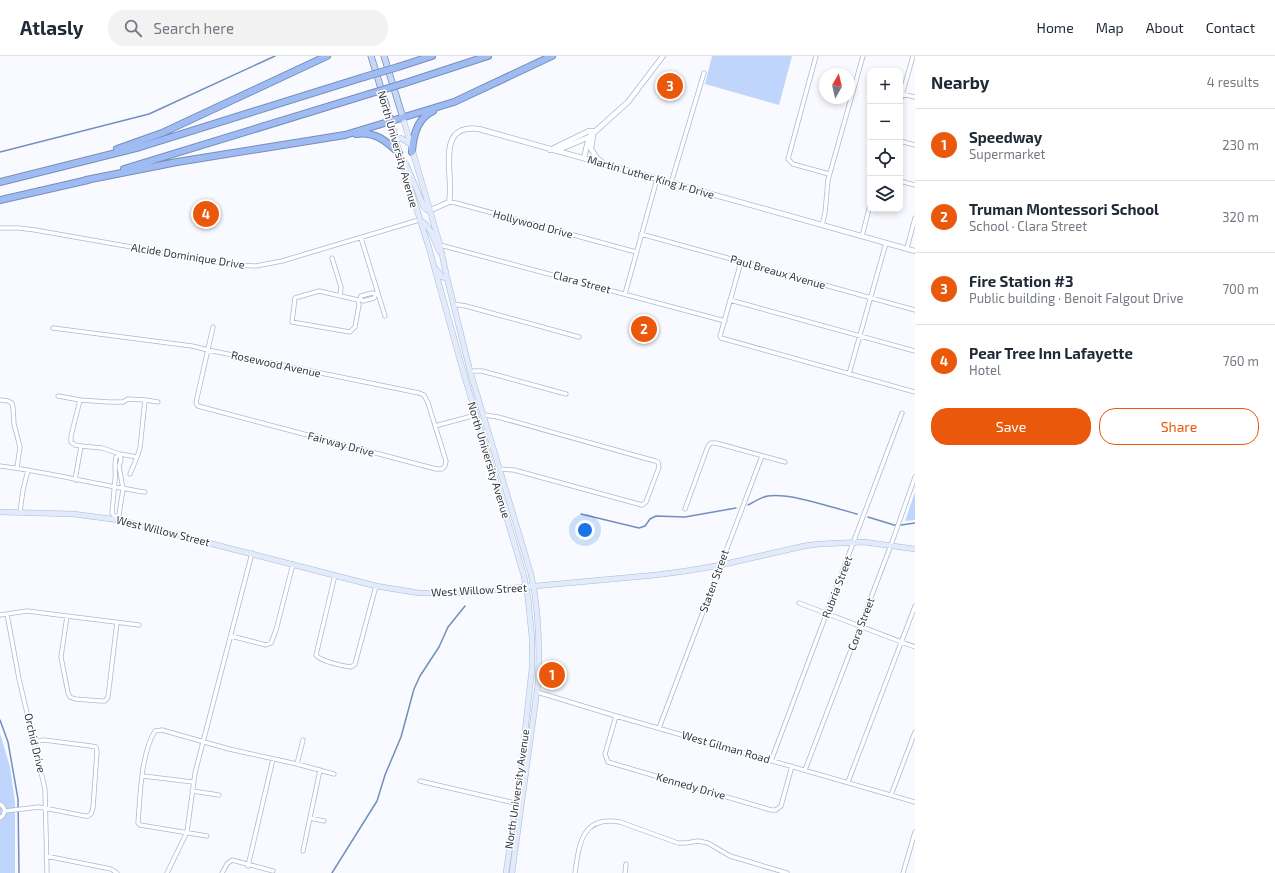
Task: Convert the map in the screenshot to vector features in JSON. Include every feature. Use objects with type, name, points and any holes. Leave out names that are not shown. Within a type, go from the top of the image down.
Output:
[{"type":"highway","points":[[72,164],[162,133],[327,56]]},
{"type":"highway","points":[[0,182],[140,147],[432,56]]},
{"type":"highway","points":[[86,180],[402,84],[488,56]]},
{"type":"highway","points":[[412,152],[415,132],[427,114],[552,56]]},
{"type":"highway","points":[[345,135],[454,102]]},
{"type":"highway","points":[[0,200],[86,180],[177,162],[363,133],[383,138],[400,156]]},
{"type":"main road","name":"North University Avenue","points":[[371,56],[419,220],[429,248],[526,587],[532,638],[532,668],[506,873]]},
{"type":"main road","name":"North University Avenue","points":[[384,56],[412,152],[431,210],[440,244],[446,278],[470,371],[534,586],[539,640],[537,692],[512,873]]},
{"type":"main road","points":[[396,140],[401,138],[410,144]]},
{"type":"main road","points":[[400,156],[406,164],[424,207],[427,210],[431,210]]},
{"type":"main road","points":[[419,220],[424,222],[442,254]]},
{"type":"main road","points":[[433,264],[442,277],[446,278]]},
{"type":"main road","points":[[444,304],[453,304]]},
{"type":"main road","points":[[492,469],[500,469]]},
{"type":"main road","name":"West Willow Street","points":[[0,512],[73,514],[115,518],[336,574],[376,586],[419,593],[442,593],[526,587],[656,575],[721,565],[804,546],[854,542],[891,545],[915,549]]},
{"type":"street","points":[[556,151],[589,137],[609,121],[628,102],[663,56]]},
{"type":"street","points":[[816,56],[788,159],[793,164],[829,174]]},
{"type":"street","points":[[822,225],[825,213],[829,174],[863,56]]},
{"type":"street","points":[[903,91],[913,56]]},
{"type":"street","points":[[671,183],[704,73]]},
{"type":"street","points":[[903,94],[915,97]]},
{"type":"street","name":"Martin Luther King Jr Drive","points":[[449,202],[449,148],[454,135],[461,130],[470,128],[479,129],[550,150],[606,164],[915,250]]},
{"type":"street","points":[[550,150],[589,131],[595,131]]},
{"type":"street","points":[[595,131],[591,143],[591,149],[597,158],[606,164]]},
{"type":"street","points":[[584,158],[589,137]]},
{"type":"street","points":[[903,142],[915,145]]},
{"type":"street","points":[[625,294],[657,179]]},
{"type":"street","points":[[903,182],[915,184]]},
{"type":"street","points":[[431,210],[449,202]]},
{"type":"street","name":"Hollywood Drive","points":[[449,202],[636,252]]},
{"type":"street","points":[[862,236],[868,212]]},
{"type":"street","points":[[907,248],[915,218]]},
{"type":"street","name":"Alcide Dominique Drive","points":[[0,228],[35,230],[243,266],[256,266],[277,262],[419,220]]},
{"type":"street","name":"Paul Breaux Avenue","points":[[641,234],[915,310]]},
{"type":"street","points":[[361,238],[385,316]]},
{"type":"street","points":[[849,374],[886,243]]},
{"type":"street","name":"Clara Street","points":[[440,244],[725,321]]},
{"type":"street","points":[[332,258],[341,287],[340,296]]},
{"type":"street","points":[[741,262],[720,337],[915,392]]},
{"type":"street","points":[[377,294],[372,293],[361,296],[359,300],[355,327],[350,332],[292,322],[296,298],[319,291],[340,296],[359,300],[363,301],[374,298],[377,294]]},
{"type":"street","points":[[366,295],[368,300]]},
{"type":"street","points":[[730,300],[915,352]]},
{"type":"street","points":[[453,304],[466,306],[579,337]]},
{"type":"street","points":[[208,350],[213,327]]},
{"type":"street","name":"Rosewood Avenue","points":[[52,328],[175,344],[419,393],[427,399],[435,426]]},
{"type":"street","name":"Fairway Drive","points":[[208,350],[196,398],[197,404],[202,407],[436,469],[442,469],[445,466],[446,461],[435,426]]},
{"type":"street","points":[[470,371],[482,370],[566,394]]},
{"type":"street","points":[[58,396],[80,400],[108,402],[123,402],[128,399],[158,402]]},
{"type":"street","points":[[0,400],[12,403],[14,408],[14,424],[20,447],[17,468]]},
{"type":"street","points":[[80,400],[71,436],[71,442],[75,445],[102,448],[120,455],[137,457]]},
{"type":"street","points":[[130,474],[140,448],[145,400]]},
{"type":"street","name":"Rubria Street","points":[[771,761],[902,413]]},
{"type":"street","points":[[435,426],[476,415]]},
{"type":"street","points":[[484,415],[498,417],[655,461],[659,464],[659,470],[644,504],[642,505],[514,470],[500,469]]},
{"type":"street","points":[[685,509],[710,443],[716,443],[785,462]]},
{"type":"street","points":[[74,480],[81,446]]},
{"type":"street","points":[[120,455],[121,460],[119,466],[123,489],[119,515],[115,518],[112,513],[116,478],[114,464],[116,457],[120,455]]},
{"type":"street","name":"Staten Street","points":[[659,728],[762,456]]},
{"type":"street","points":[[0,466],[145,492]]},
{"type":"street","points":[[20,512],[28,470]]},
{"type":"street","name":"Cora Street","points":[[805,770],[891,545],[915,477]]},
{"type":"street","points":[[113,501],[114,498],[118,496],[121,498]]},
{"type":"street","points":[[167,873],[188,832],[193,782],[252,553]]},
{"type":"street","points":[[231,636],[266,645],[271,643],[276,630],[293,564]]},
{"type":"street","points":[[336,574],[316,655],[319,659],[351,667],[355,664],[376,586]]},
{"type":"street","points":[[799,603],[915,647]]},
{"type":"street","points":[[848,782],[915,606]]},
{"type":"street","points":[[0,615],[27,611],[139,625]]},
{"type":"street","name":"Orchid Drive","points":[[7,614],[19,679],[35,741],[45,789],[47,873]]},
{"type":"street","points":[[66,616],[61,657],[68,693],[70,697],[75,699],[105,701],[108,697],[117,622]]},
{"type":"street","name":"West Gilman Road","points":[[537,692],[915,802]]},
{"type":"street","name":"Kennedy Drive","points":[[616,716],[605,754],[608,762],[771,810],[781,806],[792,766]]},
{"type":"street","points":[[207,836],[140,825],[138,823],[147,754],[155,731],[162,730],[229,749],[334,774]]},
{"type":"street","points":[[890,795],[915,732]]},
{"type":"street","points":[[5,811],[39,807],[90,816],[93,808],[97,752],[96,747],[44,740],[35,741]]},
{"type":"street","points":[[297,764],[303,740]]},
{"type":"street","points":[[248,866],[273,759]]},
{"type":"street","points":[[303,851],[320,770]]},
{"type":"street","points":[[143,776],[193,782]]},
{"type":"street","points":[[420,781],[515,803]]},
{"type":"street","points":[[192,792],[219,795]]},
{"type":"street","points":[[0,804],[4,807],[5,811]]},
{"type":"street","points":[[0,818],[3,816],[5,811]]},
{"type":"street","points":[[310,818],[324,821]]},
{"type":"street","points":[[575,873],[579,844],[584,834],[594,825],[610,820],[620,822],[678,843],[698,841],[708,843],[730,856],[787,873]]},
{"type":"street","points":[[903,873],[915,832]]},
{"type":"street","points":[[46,856],[111,869],[117,873]]},
{"type":"street","points":[[222,873],[231,860],[273,872]]},
{"type":"street","points":[[625,873],[626,864]]},
{"type":"shaded area","points":[[712,56],[792,56],[779,105],[705,84]]},
{"type":"shaded area","points":[[915,492],[915,520],[905,521]]},
{"type":"shaded area","points":[[0,733],[10,767],[15,802],[15,873],[0,873]]},
{"type":"waterway","points":[[0,152],[149,114],[275,56]]},
{"type":"waterway","points":[[748,505],[760,498],[778,496],[800,499],[857,514]]},
{"type":"waterway","points":[[581,514],[639,528],[645,526],[650,519],[656,516],[685,517],[736,508]]},
{"type":"waterway","points":[[868,517],[894,525],[915,523]]},
{"type":"waterway","points":[[332,873],[377,801],[385,775],[401,737],[414,689],[420,676],[439,647],[448,627],[465,606]]},
{"type":"waterway","points":[[0,720],[8,742],[18,799],[19,873]]},
{"type":"place","name":"Fire Station #3","points":[[670,86]]},
{"type":"place","name":"Pear Tree Inn Lafayette","points":[[206,214]]},
{"type":"place","name":"Truman Montessori School","points":[[644,329]]},
{"type":"place","name":"Speedway","points":[[552,675]]}]
